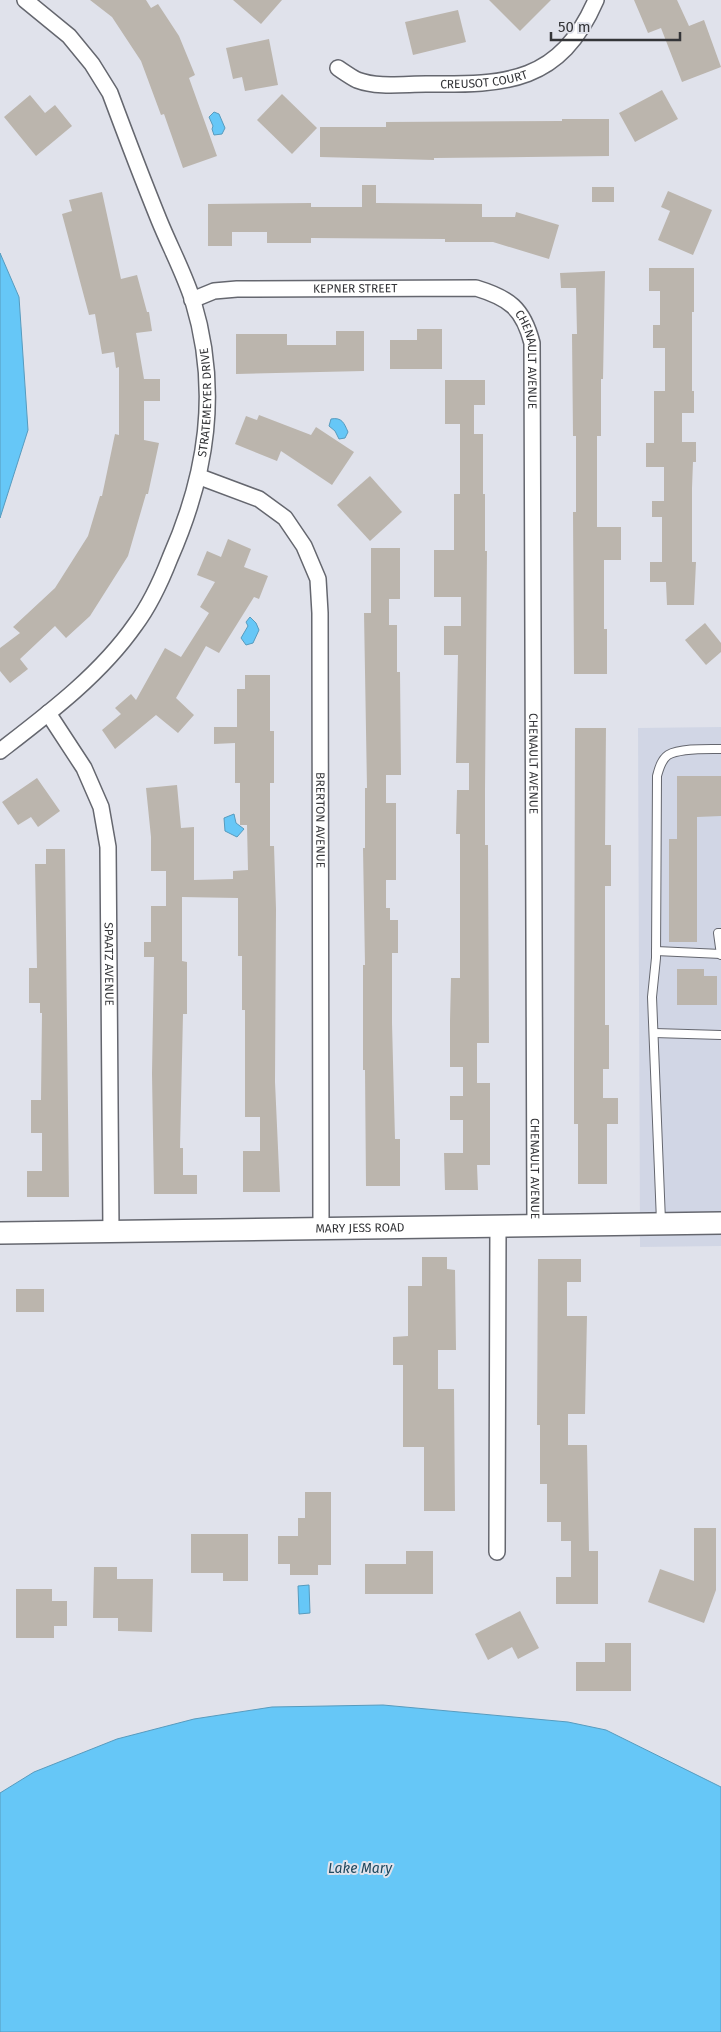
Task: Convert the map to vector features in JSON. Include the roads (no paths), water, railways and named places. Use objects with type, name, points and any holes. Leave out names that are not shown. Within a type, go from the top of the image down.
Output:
[{"type":"street","name":"STRATEMEYER DRIVE","points":[[0,751],[48,713],[102,664],[136,625],[161,580],[176,545],[200,476],[206,430],[207,388],[204,349],[192,300],[110,93],[92,64],[69,36],[24,0]]},
{"type":"street","name":"CREUSOT COURT","points":[[338,68],[358,80],[378,84],[463,85],[496,83],[522,76],[546,65],[571,45],[588,19],[596,0]]},
{"type":"street","name":"KEPNER STREET","points":[[192,300],[214,291],[237,289],[476,288],[495,294],[515,306]]},
{"type":"street","name":"CHENAULT AVENUE","points":[[515,306],[528,326],[532,342],[535,1225]]},
{"type":"street","name":"BRERTON AVENUE","points":[[200,476],[259,499],[285,518],[304,546],[318,579],[320,632],[321,1228]]},
{"type":"street","name":"SPAATZ AVENUE","points":[[48,713],[84,768],[101,807],[108,847],[111,1231]]},
{"type":"street","name":"MARY JESS ROAD","points":[[0,1233],[721,1223]]},
{"type":"street","points":[[497,1552],[498,1226]]},
{"type":"lane","points":[[662,1224],[652,997],[656,951],[657,776],[660,765],[668,755],[695,749],[721,749]]},
{"type":"lane","points":[[656,951],[721,954],[718,933],[721,933]]},
{"type":"lane","points":[[654,1033],[721,1035]]},
{"type":"water","points":[[214,112],[219,114],[225,128],[222,134],[214,135],[209,117]]},
{"type":"water","points":[[0,253],[19,297],[28,430],[0,518]]},
{"type":"water","points":[[331,419],[338,419],[344,423],[348,432],[345,438],[339,439],[335,431],[329,426]]},
{"type":"water","points":[[250,617],[256,623],[259,630],[253,643],[246,645],[241,638],[248,626],[246,622]]},
{"type":"water","points":[[234,814],[236,823],[244,829],[237,837],[225,831],[224,818]]},
{"type":"water","points":[[309,1585],[310,1613],[299,1614],[298,1586]]},
{"type":"water","name":"Lake Mary","points":[[383,1705],[568,1722],[606,1730],[721,1787],[721,2032],[0,2032],[0,1793],[34,1772],[117,1739],[194,1719],[272,1707]]}]
